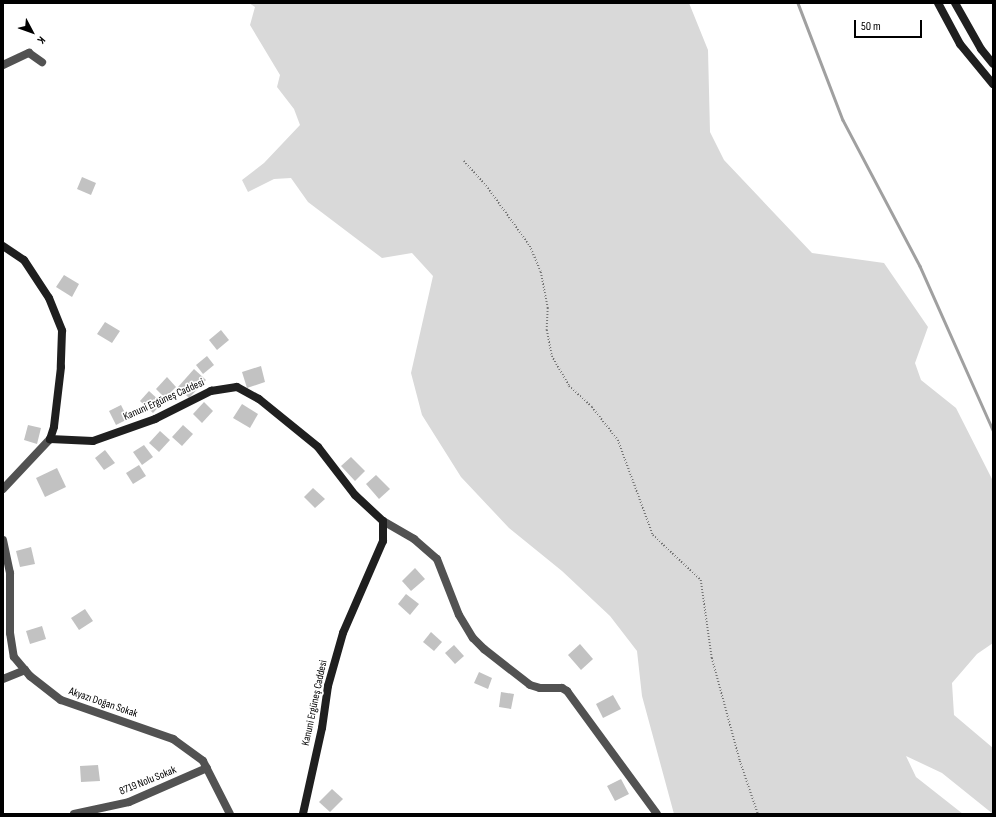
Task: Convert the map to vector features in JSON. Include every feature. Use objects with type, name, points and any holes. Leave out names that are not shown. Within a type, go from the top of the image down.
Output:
[{"type":"street","points":[[938,3],[960,44],[993,84]]},
{"type":"street","points":[[954,3],[981,49],[993,64]]},
{"type":"street","points":[[3,65],[29,53],[42,62]]},
{"type":"street","points":[[3,246],[24,260],[49,298],[62,331],[61,367],[54,427],[50,439],[3,489]]},
{"type":"street","name":"Kanuni Ergüneş Caddesi","points":[[50,439],[93,441],[155,419],[211,391],[237,387],[259,399],[318,447],[355,495],[383,521],[383,541],[343,633],[328,686],[322,728],[303,814]]},
{"type":"street","points":[[383,521],[414,539],[437,559],[459,615],[473,638],[484,649],[530,685],[540,688],[562,688],[572,696],[657,814]]},
{"type":"street","name":"Akyazı Doğan Sokak","points":[[3,540],[10,573],[10,633],[14,657],[25,670],[61,700],[173,739],[203,761],[230,814]]},
{"type":"street","points":[[3,679],[25,670]]},
{"type":"street","name":"8719 Nolu Sokak","points":[[74,814],[129,802],[207,768]]},
{"type":"path","points":[[464,161],[488,188],[530,246],[540,272],[548,308],[548,330],[552,356],[569,386],[592,407],[618,440],[653,536],[701,580],[712,658],[740,761],[758,814]]},
{"type":"shaded area","points":[[249,3],[689,3],[708,50],[710,132],[724,160],[812,253],[884,263],[928,327],[915,363],[921,380],[956,408],[993,481],[993,643],[977,654],[952,683],[954,715],[993,748],[993,814],[942,773],[906,756],[916,777],[963,814],[674,814],[642,696],[637,651],[610,616],[562,571],[509,528],[461,477],[422,415],[411,373],[433,276],[412,253],[382,258],[308,202],[291,178],[274,179],[248,192],[242,180],[264,163],[300,125],[294,109],[277,87],[280,75],[250,25],[255,7]]},
{"type":"building","points":[[82,177],[96,183],[91,195],[77,189]]},
{"type":"building","points":[[64,275],[79,284],[72,297],[56,287]]},
{"type":"building","points":[[105,322],[120,331],[112,343],[97,334]]},
{"type":"building","points":[[221,330],[229,340],[217,350],[209,340]]},
{"type":"building","points":[[207,356],[214,365],[203,374],[196,365]]},
{"type":"building","points":[[261,366],[265,382],[247,388],[242,372]]},
{"type":"building","points":[[194,369],[206,380],[189,398],[178,387]]},
{"type":"building","points":[[167,377],[176,387],[165,398],[156,389]]},
{"type":"building","points":[[149,391],[162,403],[153,413],[140,401]]},
{"type":"building","points":[[204,402],[213,411],[202,423],[193,414]]},
{"type":"building","points":[[242,404],[258,414],[250,428],[233,418]]},
{"type":"building","points":[[121,405],[128,419],[116,425],[109,411]]},
{"type":"building","points":[[28,425],[41,428],[37,444],[24,440]]},
{"type":"building","points":[[183,425],[193,434],[182,446],[172,437]]},
{"type":"building","points":[[160,431],[170,440],[159,452],[149,443]]},
{"type":"building","points":[[144,445],[153,457],[142,465],[133,452]]},
{"type":"building","points":[[105,450],[115,463],[104,470],[95,458]]},
{"type":"building","points":[[351,457],[365,471],[355,481],[341,466]]},
{"type":"building","points":[[139,465],[146,476],[133,484],[126,473]]},
{"type":"building","points":[[57,468],[66,487],[45,497],[36,478]]},
{"type":"building","points":[[376,475],[390,489],[379,499],[366,484]]},
{"type":"building","points":[[313,488],[325,499],[315,508],[304,497]]},
{"type":"building","points":[[31,547],[35,564],[20,567],[16,551]]},
{"type":"building","points":[[415,568],[425,579],[411,591],[402,581]]},
{"type":"building","points":[[406,594],[419,604],[410,615],[398,604]]},
{"type":"building","points":[[85,609],[93,621],[79,630],[71,618]]},
{"type":"building","points":[[42,626],[46,639],[30,644],[26,631]]},
{"type":"building","points":[[431,632],[442,642],[434,651],[423,642]]},
{"type":"building","points":[[580,644],[593,659],[581,670],[568,655]]},
{"type":"building","points":[[454,645],[464,656],[455,664],[445,653]]},
{"type":"building","points":[[479,672],[492,678],[488,689],[474,683]]},
{"type":"building","points":[[501,692],[514,694],[511,709],[499,707]]},
{"type":"building","points":[[613,695],[621,709],[603,718],[596,704]]},
{"type":"building","points":[[98,765],[100,781],[81,782],[80,766]]},
{"type":"building","points":[[621,779],[629,794],[615,801],[607,786]]},
{"type":"building","points":[[332,789],[343,799],[330,812],[319,802]]},
{"type":"waterway","points":[[798,3],[843,120],[920,266],[993,430]]}]
